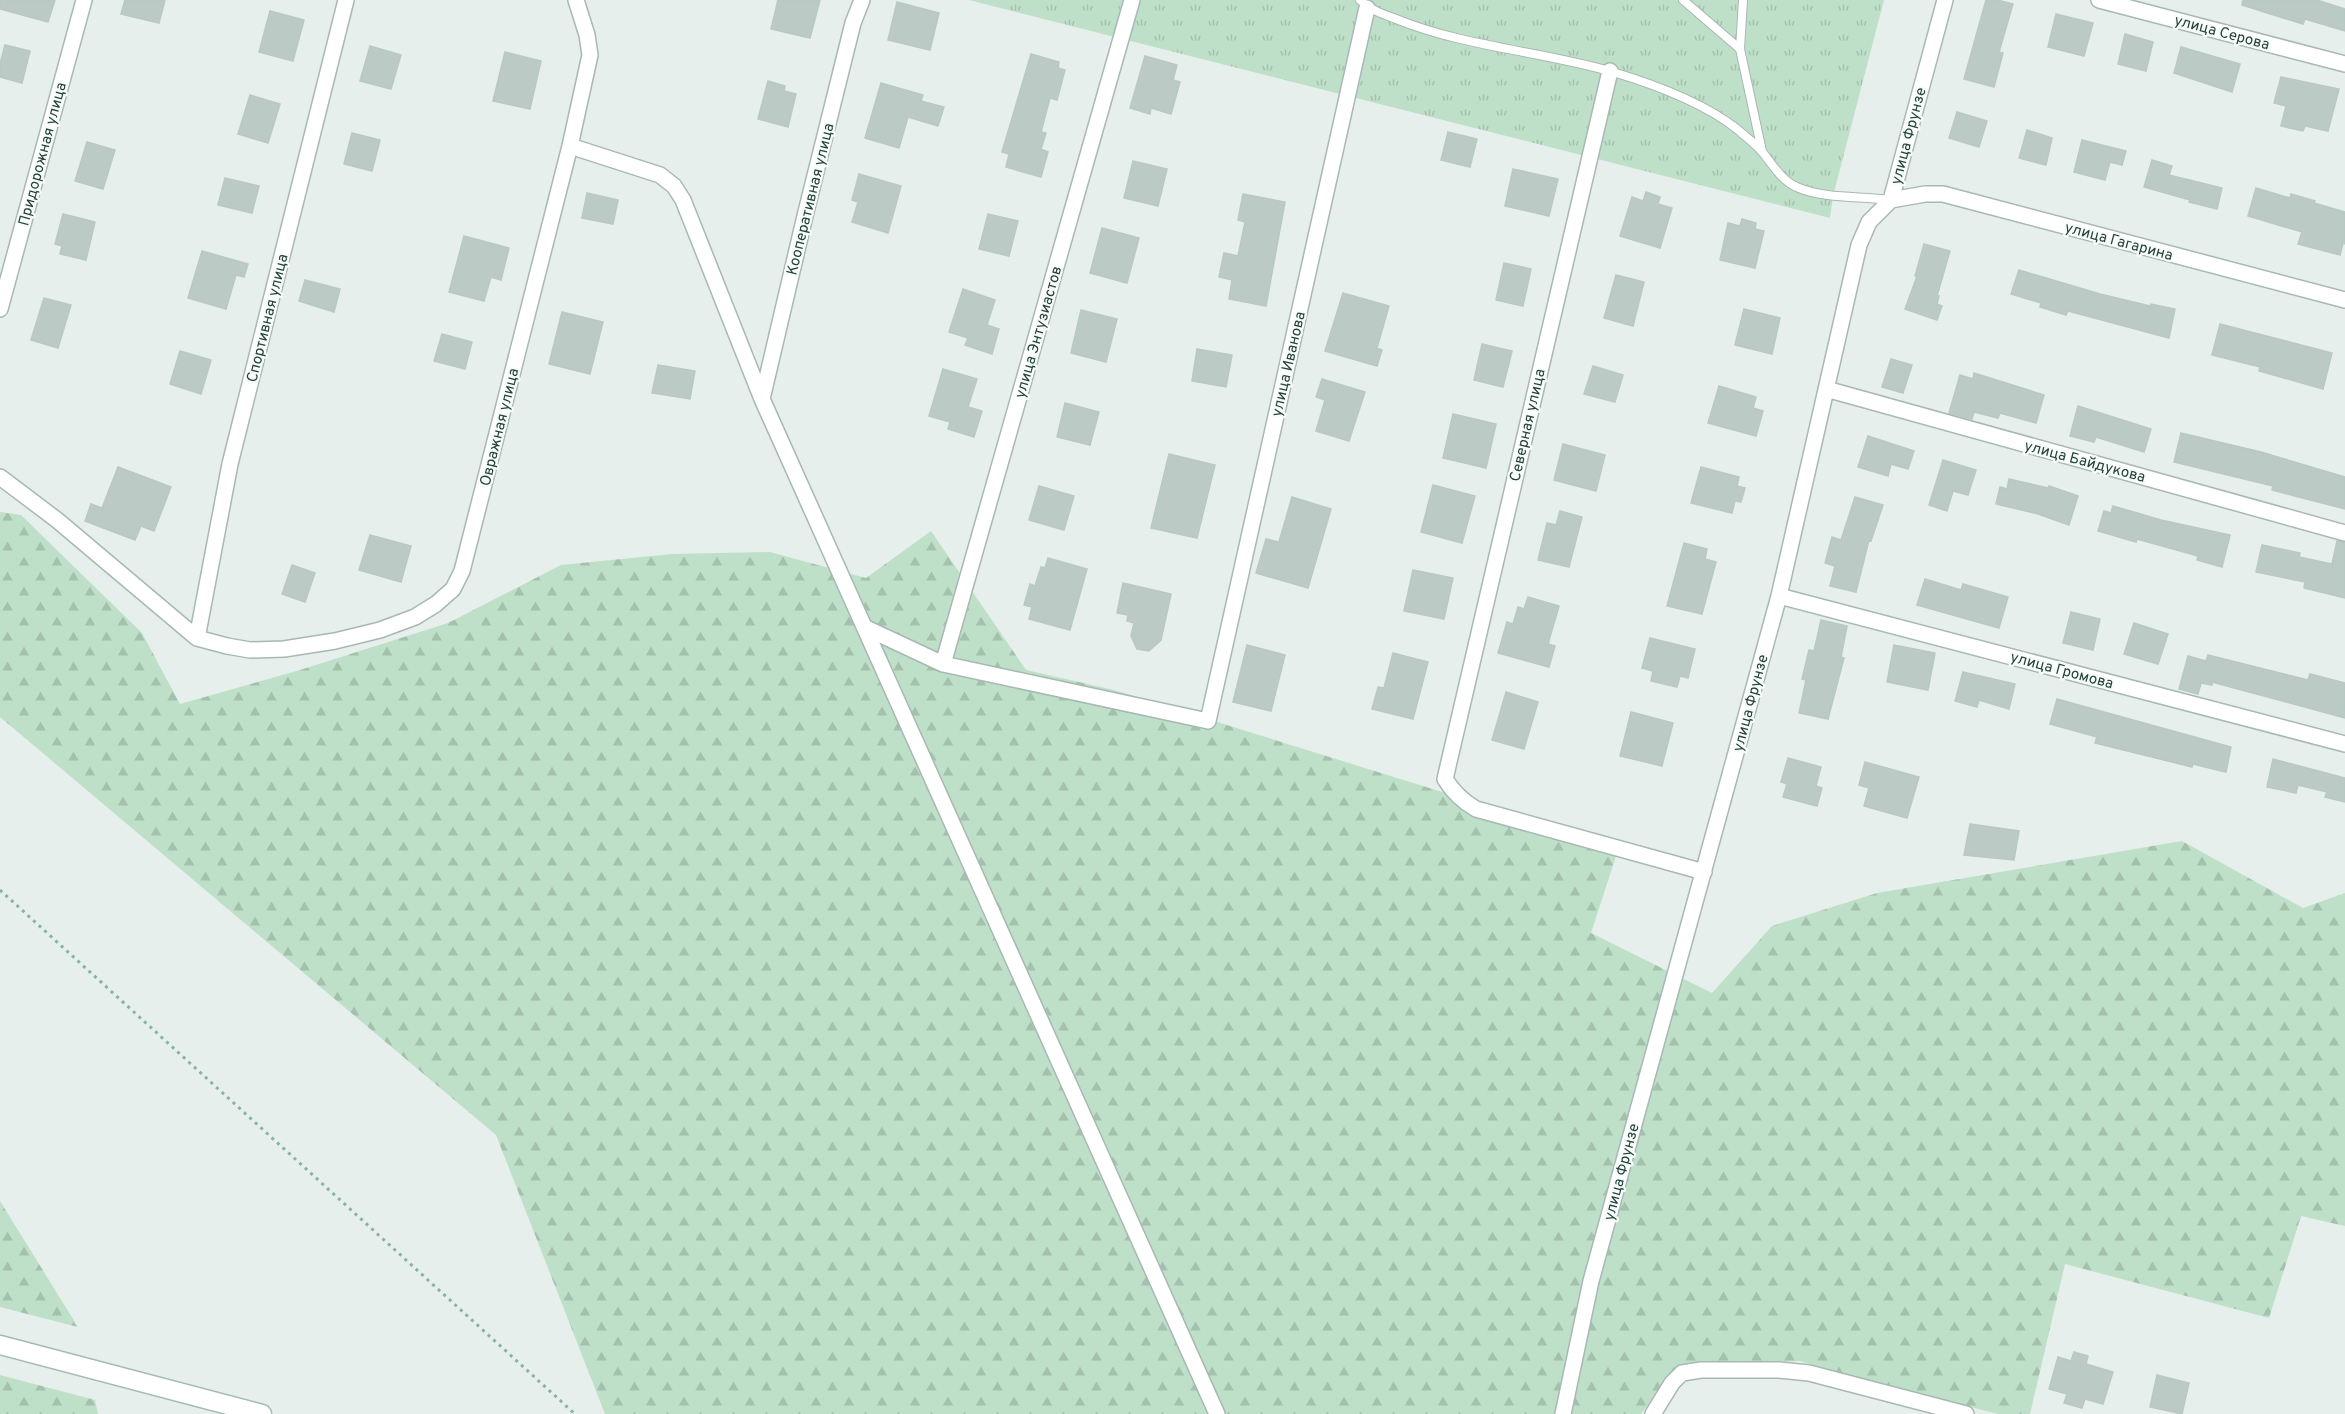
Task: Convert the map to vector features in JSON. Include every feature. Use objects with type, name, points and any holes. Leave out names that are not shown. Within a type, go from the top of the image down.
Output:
[{"type":"street","name":"Придорожная улица","points":[[0,309],[84,0]]},
{"type":"street","name":"Спортивная улица","points":[[197,638],[230,464],[346,0]]},
{"type":"street","name":"Овражная улица","points":[[197,638],[250,650],[284,649],[335,641],[380,630],[415,617],[436,604],[453,589],[462,571],[570,146],[590,55],[587,35],[576,0]]},
{"type":"street","name":"Кооперативная улица","points":[[762,399],[853,23],[862,0]]},
{"type":"street","name":"улица Энтузиастов","points":[[943,664],[1132,0]]},
{"type":"street","name":"улица Фрунзе","points":[[1563,1414],[1591,1281],[1779,596],[1859,245],[1869,222],[1891,200],[1946,0]]},
{"type":"street","name":"улица Серова","points":[[2099,0],[2345,64]]},
{"type":"street","name":"улица Иванова","points":[[943,664],[1208,721],[1364,4]]},
{"type":"street","name":"Северная улица","points":[[1610,72],[1445,779],[1452,791],[1476,809],[1704,872]]},
{"type":"street","points":[[570,146],[660,175],[674,186],[683,200],[762,399],[1217,1414]]},
{"type":"street","name":"улица Гагарина","points":[[1891,200],[1925,194],[1943,194],[2345,300]]},
{"type":"street","name":"улица Байдукова","points":[[1826,389],[2345,532]]},
{"type":"street","points":[[0,477],[57,520],[197,638]]},
{"type":"street","name":"улица Громова","points":[[1779,596],[2345,744]]},
{"type":"street","points":[[864,627],[943,664]]},
{"type":"street","points":[[0,1346],[262,1414]]},
{"type":"street","points":[[1653,1414],[1672,1383],[1682,1373],[1701,1370],[1735,1370],[1809,1373],[1966,1414]]},
{"type":"lane","points":[[1683,0],[1740,49]]},
{"type":"lane","points":[[1743,0],[1740,49],[1762,152]]},
{"type":"lane","points":[[1364,4],[1412,26],[1456,39],[1610,72],[1648,84],[1707,111],[1734,127],[1762,152],[1784,179],[1798,188],[1825,194],[1891,200]]},
{"type":"path","points":[[0,890],[575,1414]]},
{"type":"green space","points":[[969,0],[1884,0],[1833,196],[1830,218]]},
{"type":"green space","points":[[0,512],[21,515],[142,633],[180,704],[300,670],[448,623],[561,565],[672,554],[770,552],[866,578],[931,531],[1026,670],[1114,690],[1619,847],[1591,933],[1712,993],[1772,926],[1877,893],[2182,841],[2303,908],[2345,893],[2345,1226],[2301,1216],[2269,1318],[2065,1264],[2030,1414],[1998,1414],[1800,1361],[1680,1364],[1641,1414],[605,1414],[496,1135],[0,717]]},
{"type":"green space","points":[[0,1201],[78,1327],[0,1307]]},
{"type":"green space","points":[[0,1375],[95,1400],[98,1414],[0,1414]]},
{"type":"building","points":[[0,0],[55,0],[48,22],[0,9]]},
{"type":"building","points":[[125,0],[165,0],[159,23],[121,14]]},
{"type":"building","points":[[778,0],[820,0],[810,38],[771,29]]},
{"type":"building","points":[[1986,0],[2013,4],[1999,52],[2003,53],[1994,87],[1964,79]]},
{"type":"building","points":[[2243,0],[2317,0],[2345,9],[2345,31],[2305,19],[2303,24],[2242,5]]},
{"type":"building","points":[[897,2],[939,13],[930,50],[888,40]]},
{"type":"building","points":[[270,11],[304,20],[293,61],[259,52]]},
{"type":"building","points":[[2056,14],[2093,23],[2084,56],[2048,47]]},
{"type":"building","points":[[2125,34],[2153,42],[2146,71],[2118,64]]},
{"type":"building","points":[[5,45],[30,51],[22,83],[0,77],[0,64]]},
{"type":"building","points":[[370,46],[401,55],[391,89],[360,81]]},
{"type":"building","points":[[2181,47],[2240,64],[2232,92],[2174,73]]},
{"type":"building","points":[[505,52],[541,61],[530,109],[493,101]]},
{"type":"building","points":[[1031,54],[1059,62],[1058,68],[1065,70],[1057,100],[1050,98],[1041,132],[1046,133],[1041,149],[1048,152],[1041,177],[1006,167],[1009,154],[1002,152]]},
{"type":"building","points":[[1145,56],[1177,65],[1173,80],[1180,82],[1171,114],[1151,108],[1150,114],[1130,108]]},
{"type":"building","points":[[2281,77],[2339,89],[2328,131],[2305,126],[2303,131],[2281,126],[2286,106],[2274,103]]},
{"type":"building","points":[[768,81],[785,86],[784,91],[796,94],[788,127],[758,119]]},
{"type":"building","points":[[881,83],[923,95],[921,101],[944,107],[938,126],[908,117],[899,148],[865,138]]},
{"type":"building","points":[[250,95],[280,104],[268,143],[238,134]]},
{"type":"building","points":[[1957,112],[1987,121],[1979,147],[1949,138]]},
{"type":"building","points":[[2027,130],[2052,138],[2046,165],[2019,158]]},
{"type":"building","points":[[1448,132],[1477,139],[1470,167],[1441,160]]},
{"type":"building","points":[[352,133],[380,140],[372,171],[344,164]]},
{"type":"building","points":[[2082,140],[2126,151],[2122,165],[2110,162],[2105,180],[2074,172]]},
{"type":"building","points":[[87,142],[115,150],[103,189],[75,181]]},
{"type":"building","points":[[2152,160],[2172,166],[2169,175],[2222,188],[2217,209],[2144,187]]},
{"type":"building","points":[[1133,161],[1167,169],[1158,206],[1124,198]]},
{"type":"building","points":[[1513,169],[1558,179],[1549,216],[1505,206]]},
{"type":"building","points":[[859,174],[901,186],[888,233],[852,222],[858,202],[852,200]]},
{"type":"building","points":[[225,178],[259,186],[252,213],[218,205]]},
{"type":"building","points":[[2256,188],[2290,198],[2291,194],[2345,212],[2345,244],[2343,243],[2340,255],[2298,244],[2302,232],[2248,216]]},
{"type":"building","points":[[1646,192],[1660,197],[1658,204],[1672,208],[1660,248],[1620,236],[1632,197],[1643,201]]},
{"type":"building","points":[[587,193],[618,200],[613,224],[582,218]]},
{"type":"building","points":[[1243,194],[1285,202],[1266,306],[1229,299],[1232,280],[1219,277],[1224,253],[1238,256],[1245,222],[1238,220]]},
{"type":"building","points":[[63,214],[95,222],[86,260],[60,254],[62,246],[55,244]]},
{"type":"building","points":[[988,214],[1018,221],[1009,256],[979,249]]},
{"type":"building","points":[[1742,219],[1756,223],[1755,229],[1764,231],[1755,268],[1720,260],[1728,223],[1740,226]]},
{"type":"building","points":[[1102,228],[1139,238],[1127,283],[1090,273]]},
{"type":"building","points":[[464,236],[509,248],[501,280],[491,277],[484,301],[449,292]]},
{"type":"building","points":[[1924,244],[1950,251],[1937,296],[1939,296],[1937,304],[1942,306],[1937,320],[1905,309],[1917,276],[1915,276]]},
{"type":"building","points":[[202,251],[248,264],[244,277],[236,275],[226,309],[188,298]]},
{"type":"building","points":[[1504,263],[1531,269],[1523,306],[1496,300]]},
{"type":"building","points":[[2019,270],[2100,294],[2150,306],[2151,304],[2175,309],[2169,338],[2068,311],[2066,315],[2040,307],[2041,303],[2011,294]]},
{"type":"building","points":[[1616,275],[1644,282],[1633,326],[1604,318]]},
{"type":"building","points":[[305,280],[340,289],[334,312],[299,301]]},
{"type":"building","points":[[963,289],[995,300],[987,325],[999,329],[992,354],[965,345],[968,338],[949,332]]},
{"type":"building","points":[[1343,293],[1389,306],[1377,348],[1382,350],[1377,366],[1325,351]]},
{"type":"building","points":[[44,298],[71,305],[58,348],[31,340]]},
{"type":"building","points":[[1744,309],[1780,318],[1772,354],[1735,345]]},
{"type":"building","points":[[1081,310],[1117,319],[1106,362],[1071,353]]},
{"type":"building","points":[[562,312],[603,322],[590,374],[549,364]]},
{"type":"building","points":[[2220,324],[2332,353],[2323,389],[2259,371],[2260,367],[2212,355]]},
{"type":"building","points":[[442,334],[472,342],[465,369],[434,361]]},
{"type":"building","points":[[1482,344],[1512,351],[1503,387],[1474,380]]},
{"type":"building","points":[[1197,349],[1232,355],[1226,387],[1192,381]]},
{"type":"building","points":[[180,351],[211,360],[201,394],[170,384]]},
{"type":"building","points":[[1891,359],[1912,365],[1903,393],[1882,387]]},
{"type":"building","points":[[658,365],[695,371],[690,399],[652,393]]},
{"type":"building","points":[[1593,366],[1623,375],[1615,402],[1584,394]]},
{"type":"building","points":[[943,369],[977,379],[968,407],[982,411],[974,437],[948,429],[950,422],[929,416]]},
{"type":"building","points":[[1974,373],[2044,395],[2036,423],[2000,413],[1998,418],[1974,412],[1972,419],[1949,413],[1960,375],[1973,379]]},
{"type":"building","points":[[1322,379],[1365,392],[1349,441],[1316,431],[1325,400],[1316,397]]},
{"type":"building","points":[[1719,386],[1756,397],[1753,408],[1763,411],[1756,436],[1708,423]]},
{"type":"building","points":[[1065,403],[1099,412],[1090,445],[1057,437]]},
{"type":"building","points":[[2078,406],[2151,429],[2144,452],[2096,437],[2094,442],[2070,436]]},
{"type":"building","points":[[1453,414],[1496,424],[1486,468],[1443,458]]},
{"type":"building","points":[[2181,433],[2261,452],[2345,477],[2345,509],[2272,490],[2273,486],[2174,462]]},
{"type":"building","points":[[1868,436],[1914,451],[1908,469],[1891,464],[1888,476],[1858,467]]},
{"type":"building","points":[[1563,444],[1605,455],[1596,491],[1554,480]]},
{"type":"building","points":[[1169,454],[1215,465],[1197,538],[1151,528]]},
{"type":"building","points":[[1943,460],[1976,470],[1968,495],[1953,491],[1947,511],[1929,505]]},
{"type":"building","points":[[118,467],[171,487],[154,531],[141,526],[135,540],[85,521],[91,504],[102,508]]},
{"type":"building","points":[[1701,467],[1739,477],[1737,486],[1745,488],[1741,502],[1735,501],[1732,513],[1691,503]]},
{"type":"building","points":[[2009,479],[2048,488],[2049,486],[2078,496],[2069,525],[2038,514],[1996,504],[2000,487],[2007,489]]},
{"type":"building","points":[[1433,485],[1475,496],[1462,543],[1421,532]]},
{"type":"building","points":[[1039,486],[1074,496],[1064,530],[1029,520]]},
{"type":"building","points":[[1292,497],[1331,509],[1308,588],[1256,573],[1266,539],[1279,542]]},
{"type":"building","points":[[1855,497],[1883,505],[1871,541],[1869,540],[1856,592],[1830,586],[1835,566],[1825,563],[1832,537],[1841,540]]},
{"type":"building","points":[[2113,506],[2161,520],[2230,535],[2222,567],[2197,560],[2198,556],[2098,531],[2104,511],[2111,513]]},
{"type":"building","points":[[1560,511],[1582,517],[1569,567],[1538,560],[1547,523],[1556,525]]},
{"type":"building","points":[[370,535],[411,546],[401,582],[359,570]]},
{"type":"building","points":[[2337,541],[2345,542],[2345,598],[2304,588],[2305,582],[2256,572],[2262,545],[2300,553],[2299,557],[2332,564]]},
{"type":"building","points":[[1684,543],[1707,549],[1705,559],[1716,562],[1702,614],[1667,606]]},
{"type":"building","points":[[1048,558],[1087,569],[1070,630],[1029,619],[1032,607],[1024,605],[1030,584],[1035,586],[1041,567],[1045,568]]},
{"type":"building","points":[[292,565],[315,573],[305,602],[282,594]]},
{"type":"building","points":[[1413,570],[1453,578],[1444,619],[1404,611]]},
{"type":"building","points":[[1925,579],[1961,590],[1963,584],[2008,597],[1999,628],[1917,605]]},
{"type":"building","points":[[1123,583],[1171,594],[1161,640],[1149,651],[1137,649],[1131,636],[1134,623],[1127,621],[1128,615],[1117,613]]},
{"type":"building","points":[[1528,597],[1559,606],[1548,644],[1555,646],[1549,667],[1498,653],[1507,622],[1513,624],[1518,607],[1524,609]]},
{"type":"building","points":[[2071,612],[2100,619],[2093,650],[2063,643]]},
{"type":"building","points":[[1821,620],[1847,626],[1841,657],[1844,658],[1828,719],[1799,713],[1806,680],[1802,679],[1809,650],[1814,651]]},
{"type":"building","points":[[2134,623],[2168,634],[2158,664],[2124,654]]},
{"type":"building","points":[[1650,638],[1695,649],[1688,678],[1680,676],[1677,687],[1651,681],[1653,671],[1642,668]]},
{"type":"building","points":[[1247,645],[1285,655],[1271,711],[1233,702]]},
{"type":"building","points":[[1894,645],[1935,653],[1928,690],[1887,682]]},
{"type":"building","points":[[1393,653],[1428,662],[1413,719],[1372,709],[1378,687],[1384,688]]},
{"type":"building","points":[[2208,655],[2308,680],[2310,674],[2345,683],[2345,718],[2212,682],[2212,685],[2201,683],[2198,694],[2179,689],[2188,656],[2206,661]]},
{"type":"building","points":[[1963,672],[2015,684],[2009,709],[1979,700],[1977,707],[1955,701]]},
{"type":"building","points":[[1506,692],[1538,702],[1524,749],[1492,740]]},
{"type":"building","points":[[2057,699],[2231,747],[2226,772],[2193,764],[2192,767],[2095,743],[2097,737],[2050,724]]},
{"type":"building","points":[[1631,712],[1673,723],[1662,766],[1620,756]]},
{"type":"building","points":[[1788,758],[1821,767],[1816,786],[1822,788],[1817,806],[1783,797],[1787,784],[1781,782]]},
{"type":"building","points":[[2273,759],[2345,778],[2345,802],[2325,797],[2327,792],[2298,785],[2296,793],[2267,787]]},
{"type":"building","points":[[1865,762],[1919,777],[1907,818],[1864,806],[1869,788],[1859,785]]},
{"type":"building","points":[[1970,824],[2019,831],[2014,860],[1964,855]]},
{"type":"building","points":[[2074,1352],[2088,1356],[2086,1364],[2113,1372],[2103,1404],[2085,1399],[2082,1408],[2064,1403],[2067,1394],[2049,1389],[2058,1357],[2071,1361]]},
{"type":"building","points":[[2157,1375],[2189,1383],[2182,1414],[2150,1407]]}]
